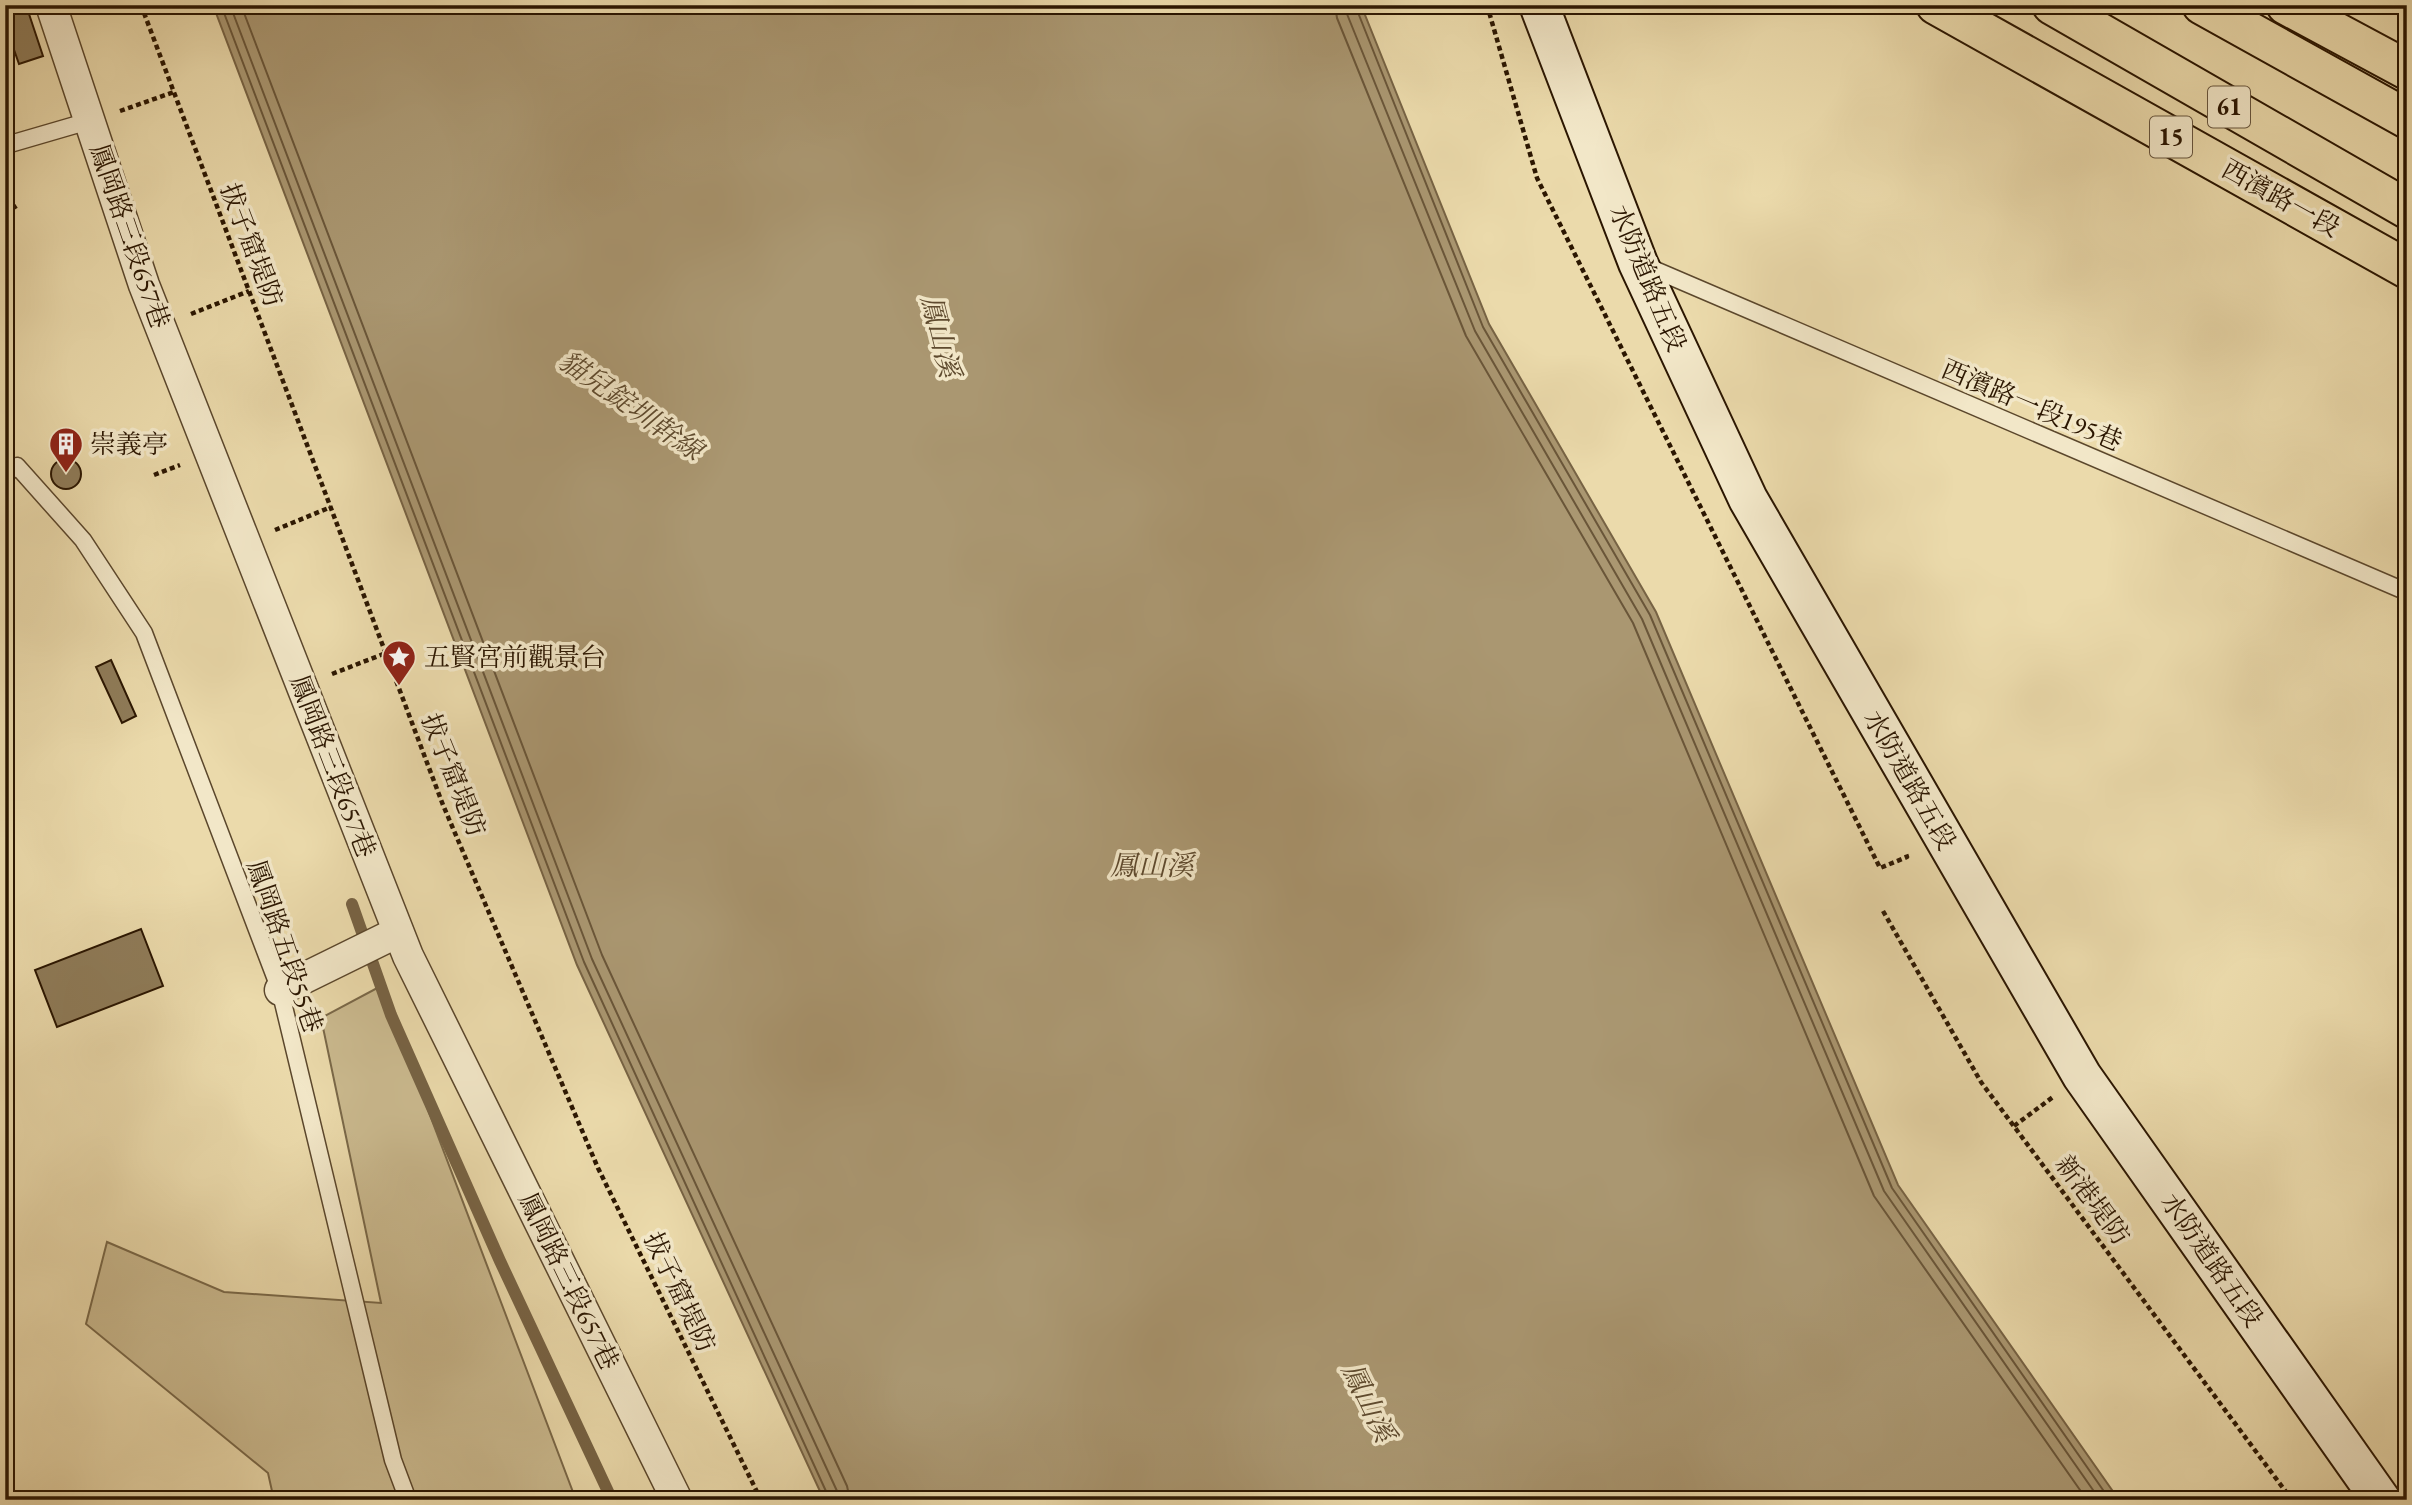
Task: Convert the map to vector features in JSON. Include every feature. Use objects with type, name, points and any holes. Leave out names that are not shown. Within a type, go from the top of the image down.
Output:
[{"type":"main road","name":"西濱路一段","points":[[1936,5],[2407,269]]},
{"type":"main road","name":"61","points":[[2052,5],[2407,209]]},
{"type":"main road","points":[[2202,5],[2407,119]]},
{"type":"main road","points":[[2286,5],[2407,70]]},
{"type":"street","name":"鳳岡路三段657巷","points":[[51,5],[144,285],[408,956],[677,1500]]},
{"type":"street","name":"水防道路五段","points":[[1539,5],[1638,263],[1748,499],[2081,1076],[2381,1500]]},
{"type":"street","points":[[279,990],[398,932]]},
{"type":"lane","points":[[5,138],[10,144],[89,121]]},
{"type":"lane","name":"西濱路一段195巷","points":[[1638,263],[2407,592]]},
{"type":"lane","name":"鳳岡路五段55巷","points":[[5,474],[17,466],[58,511],[83,540],[144,633],[279,990],[393,1460],[408,1500]]},
{"type":"path","name":"拔子窟堤防","points":[[141,5],[443,805],[598,1168],[761,1500]]},
{"type":"path","points":[[89,121],[174,92]]},
{"type":"path","points":[[5,213],[18,205]]},
{"type":"path","points":[[160,326],[249,291]]},
{"type":"path","points":[[245,542],[331,508]]},
{"type":"path","points":[[302,686],[386,653]]},
{"type":"path","name":"新港堤防","points":[[1883,911],[1981,1082],[2292,1500]]},
{"type":"path","points":[[2014,1126],[2081,1076]]},
{"type":"shaded area","points":[[381,986],[576,1500],[274,1500],[268,1473],[86,1324],[107,1242],[224,1292],[381,1303],[321,1018]]},
{"type":"water","name":"鳳山溪","points":[[213,5],[1361,5],[1489,324],[1656,612],[1898,1185],[2119,1500],[824,1500],[577,965]]},
{"type":"building","points":[[26,5],[43,56],[19,64],[5,24],[5,12]]},
{"type":"building","name":"崇義亭","points":[[66,459],[77,463],[81,474],[77,485],[66,489],[55,485],[51,474],[55,463]]},
{"type":"building","points":[[111,660],[136,716],[122,723],[96,667]]},
{"type":"building","points":[[141,929],[163,986],[57,1027],[35,970]]},
{"type":"waterway","points":[[352,904],[391,1015],[500,1261],[612,1500]]},
{"type":"place","name":"崇義亭","points":[[66,474]]},
{"type":"place","name":"五賢宮前觀景台","points":[[399,687]]},
{"type":"water label","name":"貓兒錠圳幹線","points":[[631,405]]}]
